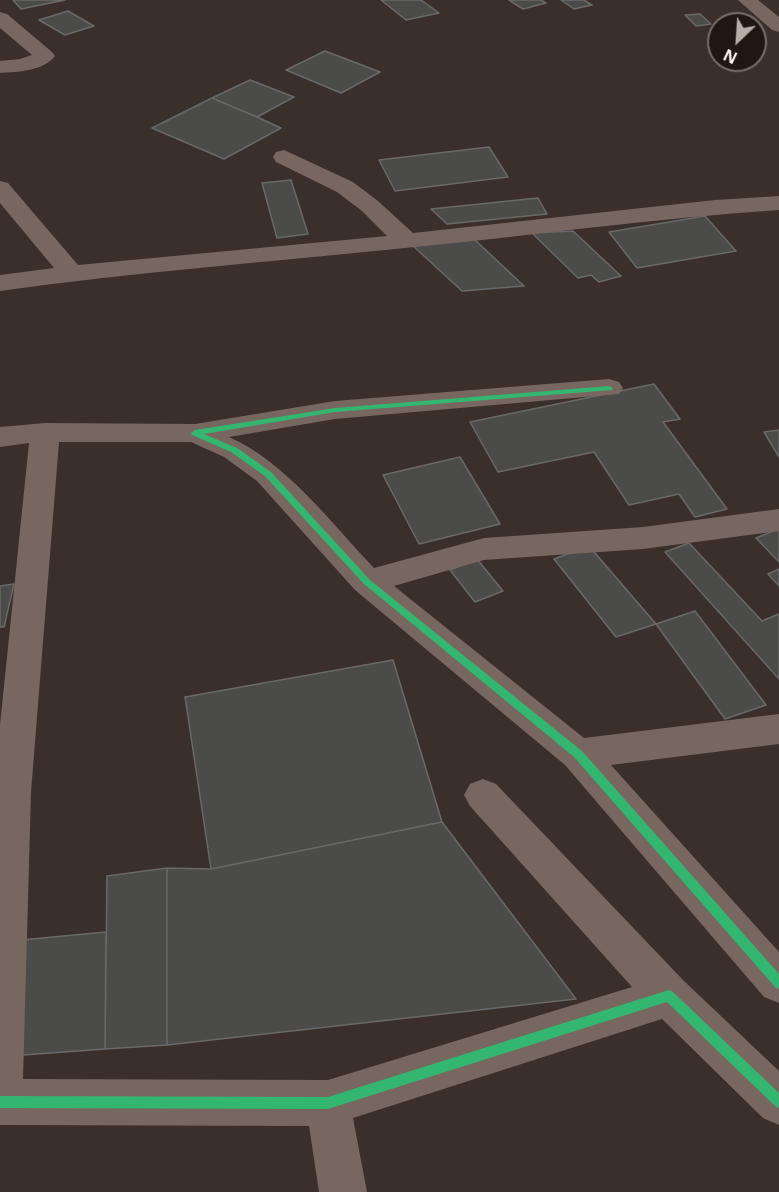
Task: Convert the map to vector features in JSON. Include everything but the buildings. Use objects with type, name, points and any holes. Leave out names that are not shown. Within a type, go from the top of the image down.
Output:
[{"type":"street","points":[[747,0],[779,26]]},
{"type":"street","points":[[0,18],[45,56],[24,65],[0,67]]},
{"type":"street","points":[[284,158],[345,187],[370,206],[407,241]]},
{"type":"street","points":[[0,188],[72,273]]},
{"type":"street","points":[[0,283],[72,273],[407,241],[715,207],[779,203]]},
{"type":"street","points":[[0,437],[45,432],[195,433],[335,410],[609,388]]},
{"type":"street","points":[[0,1095],[12,792],[45,432]]},
{"type":"street","points":[[195,433],[234,450],[268,474],[367,582],[578,754],[779,982]]},
{"type":"street","points":[[367,582],[484,549],[643,538],[779,520]]},
{"type":"street","points":[[578,754],[779,729]]},
{"type":"street","points":[[483,795],[669,996],[779,1102]]},
{"type":"street","points":[[0,1102],[328,1103],[669,996]]},
{"type":"street","points":[[328,1103],[343,1192]]},
{"type":"cycle path","points":[[609,388],[335,410],[195,433],[234,450],[268,474],[367,582],[578,754],[779,983]]},
{"type":"cycle path","points":[[0,1102],[328,1103],[669,996],[779,1102]]}]
